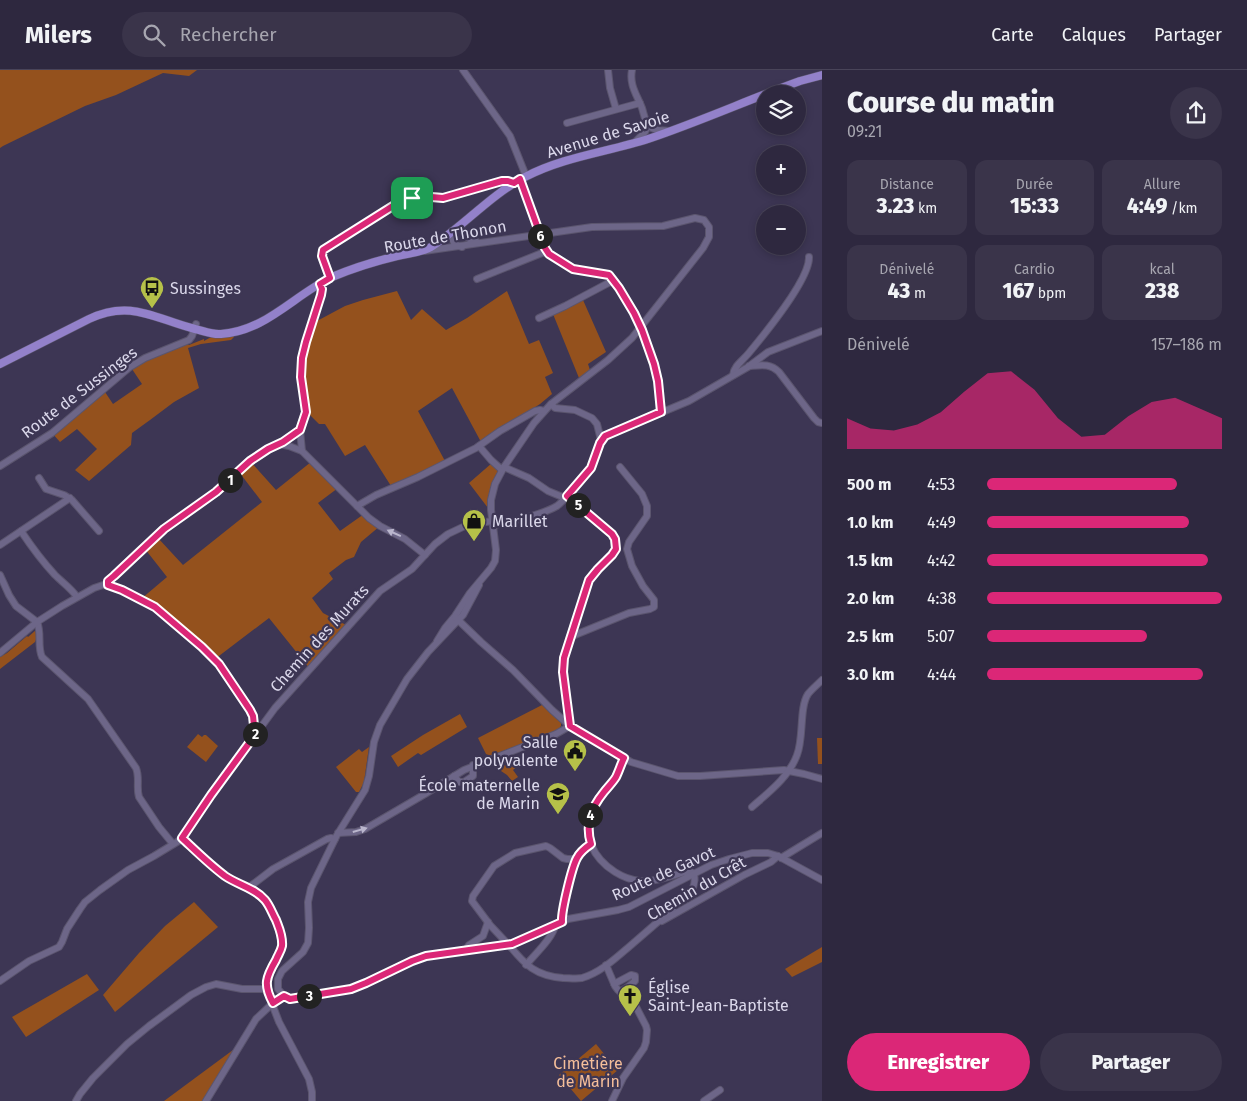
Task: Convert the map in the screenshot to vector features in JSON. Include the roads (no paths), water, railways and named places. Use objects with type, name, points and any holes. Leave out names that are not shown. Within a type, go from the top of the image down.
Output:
[{"type":"main road","name":"Avenue de Savoie","points":[[418,252],[431,247],[520,179],[543,168],[569,159],[634,143],[800,81],[822,75]]},
{"type":"main road","name":"Route de Thonon","points":[[0,364],[84,321],[103,313],[119,310],[164,318],[179,325],[195,327],[219,334],[250,328],[330,278],[378,261],[418,252]]},
{"type":"street","points":[[463,70],[510,136],[520,179],[547,251],[569,267],[582,271],[607,274],[614,280],[634,313],[656,370],[661,412]]},
{"type":"street","points":[[608,70],[610,88],[616,109]]},
{"type":"street","points":[[632,70],[631,77],[634,90],[648,125],[652,128],[669,131]]},
{"type":"street","points":[[567,123],[640,103]]},
{"type":"street","points":[[634,143],[645,132],[648,125]]},
{"type":"street","points":[[330,278],[322,256],[323,250],[396,204],[420,196],[443,198],[504,181],[520,179]]},
{"type":"street","name":"Route de Thonon","points":[[284,996],[278,989],[278,979],[282,971],[303,952],[308,942],[308,902],[312,884],[337,836],[365,790],[374,742],[382,720],[407,679],[470,603],[496,557],[491,505],[495,484],[503,468],[544,411],[615,355],[641,327],[705,245],[709,228],[706,222],[695,218],[663,226],[602,226],[418,252]]},
{"type":"street","points":[[459,226],[469,239],[481,242]]},
{"type":"street","points":[[452,231],[453,240],[458,246],[462,246]]},
{"type":"street","points":[[477,279],[547,251]]},
{"type":"street","points":[[733,375],[735,368],[748,355],[786,306],[805,273],[809,257]]},
{"type":"street","points":[[539,318],[614,280]]},
{"type":"street","points":[[302,452],[300,430],[306,412],[301,377],[302,358],[321,295],[322,289],[320,284]]},
{"type":"street","name":"Route de Sussinges","points":[[0,466],[52,433],[130,367],[145,358],[189,340],[195,327]]},
{"type":"street","points":[[601,440],[607,434],[689,401],[748,367],[772,350],[822,331]]},
{"type":"street","points":[[748,367],[764,365],[774,367],[821,423]]},
{"type":"street","points":[[551,404],[555,408],[575,410],[592,418],[597,424],[601,440]]},
{"type":"street","points":[[357,506],[378,494],[427,473],[479,446],[532,413],[539,410],[544,411]]},
{"type":"street","points":[[108,585],[108,581],[164,529],[216,492],[250,461],[300,430]]},
{"type":"street","name":"Chemin des Murats","points":[[182,838],[211,795],[283,699],[373,598],[386,586],[412,569],[441,538],[456,529],[473,523],[492,523],[523,518],[552,509],[566,497],[591,468],[601,440]]},
{"type":"street","points":[[279,444],[302,452],[362,512],[377,524],[405,539],[425,555]]},
{"type":"street","points":[[479,446],[491,460],[503,468],[529,478],[548,491],[566,497],[612,534],[615,539],[616,546],[614,552],[589,580],[564,655],[563,665],[570,726]]},
{"type":"street","points":[[570,637],[629,613],[654,607],[654,600],[643,586],[632,566],[627,549],[630,540],[647,516],[647,506],[642,494],[620,467]]},
{"type":"street","points":[[39,478],[48,490],[70,498],[99,531]]},
{"type":"street","points":[[0,545],[70,498]]},
{"type":"street","points":[[21,531],[44,563],[77,597]]},
{"type":"street","points":[[0,576],[13,603],[37,622],[42,657],[82,692],[134,765],[138,775],[139,797],[173,844]]},
{"type":"street","points":[[0,653],[37,622],[77,597],[99,586],[108,585],[155,607],[211,655],[249,707],[253,716],[255,735]]},
{"type":"street","points":[[457,618],[570,726],[635,763],[678,776],[788,771],[822,779]]},
{"type":"street","points":[[752,808],[776,786],[796,758],[806,699],[811,690],[822,680]]},
{"type":"street","points":[[248,888],[280,865],[327,839],[365,829],[473,765],[556,734],[570,726]]},
{"type":"street","points":[[624,758],[615,778],[599,798],[591,812],[588,830],[595,854],[601,861],[623,876],[644,881],[662,879],[689,871],[694,874],[693,890],[658,922]]},
{"type":"street","points":[[454,776],[459,782],[464,782],[473,776],[473,765]]},
{"type":"street","name":"Chemin du Crêt","points":[[526,965],[536,971],[554,977],[574,979],[588,976],[606,965],[658,922],[666,920],[822,833]]},
{"type":"street","points":[[0,981],[24,964],[59,947],[76,913],[85,902],[119,876],[182,838],[227,878],[248,888],[266,901],[282,937],[281,949],[268,978],[267,989],[279,1022],[309,1079],[312,1101]]},
{"type":"street","points":[[562,922],[576,859],[582,850],[591,844]]},
{"type":"street","points":[[555,925],[546,941],[526,965],[473,904],[472,899],[496,864],[515,853],[544,846],[563,858],[576,859]]},
{"type":"street","name":"Route de Gavot","points":[[284,996],[290,999],[351,989],[417,958],[508,945],[574,918],[612,912],[629,907],[711,865],[747,854],[762,852],[780,857],[822,880]]},
{"type":"street","points":[[466,950],[469,945],[483,936],[488,922]]},
{"type":"street","points":[[606,965],[614,984],[620,992],[632,1001],[646,1028],[644,1048],[621,1081],[612,1101]]},
{"type":"street","points":[[614,984],[630,974],[635,976],[636,979],[633,983],[620,992]]},
{"type":"street","points":[[76,1101],[82,1091],[122,1048],[148,1026],[191,995],[216,984],[242,989],[267,989]]},
{"type":"street","points":[[206,1101],[254,1023],[264,1010],[284,996]]},
{"type":"street","points":[[704,1101],[720,1090]]},
{"type":"place","name":"Sussinges","points":[[152,309]]},
{"type":"place","name":"Marillet","points":[[474,542]]},
{"type":"place","name":"Salle polyvalente","points":[[575,772]]},
{"type":"place","name":"École maternelle de Marin","points":[[558,815]]},
{"type":"place","name":"Église Saint-Jean-Baptiste","points":[[630,1017]]},
{"type":"park label","name":"Cimetière de Marin","points":[[588,1072]]}]
